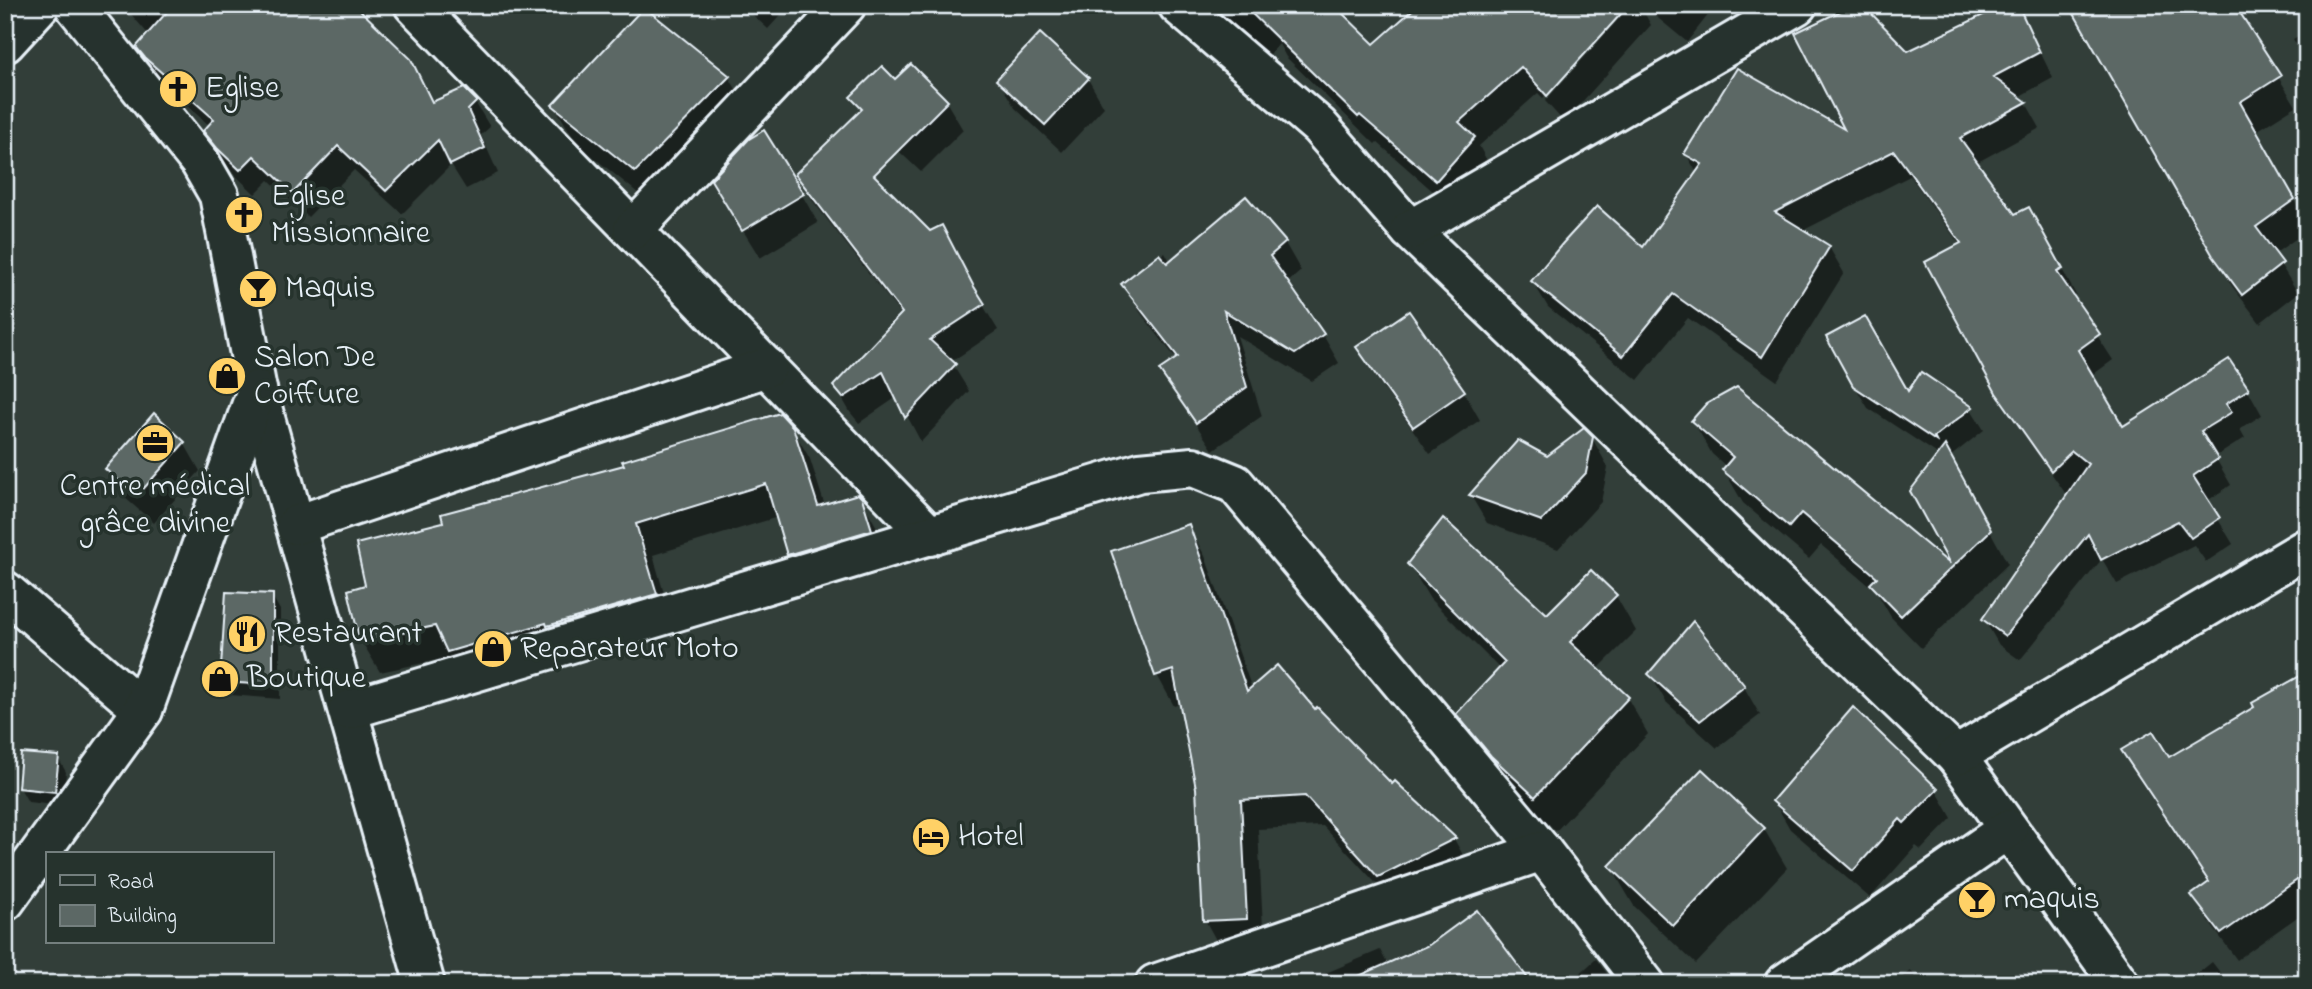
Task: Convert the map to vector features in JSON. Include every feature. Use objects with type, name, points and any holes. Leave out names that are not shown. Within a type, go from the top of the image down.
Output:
[{"type":"street","points":[[5,43],[40,5]]},
{"type":"street","points":[[74,5],[200,162],[219,195],[257,390],[425,984]]},
{"type":"street","points":[[414,5],[930,536]]},
{"type":"street","points":[[633,230],[846,5]]},
{"type":"street","points":[[1178,5],[1319,126],[1410,230],[1956,756],[2120,984]]},
{"type":"street","points":[[1410,230],[1797,5]]},
{"type":"street","points":[[296,525],[767,368]]},
{"type":"street","points":[[5,901],[143,710],[257,390]]},
{"type":"street","points":[[348,710],[1140,472],[1194,467],[1236,484],[1542,851],[1645,984]]},
{"type":"street","points":[[1956,756],[2307,548]]},
{"type":"street","points":[[5,591],[143,710]]},
{"type":"street","points":[[1784,984],[2008,828]]},
{"type":"street","points":[[1171,981],[1542,851]]},
{"type":"building","points":[[173,5],[355,5],[411,59],[432,102],[464,88],[477,101],[468,110],[485,148],[450,165],[438,140],[386,191],[338,146],[293,193],[254,156],[240,170],[203,131],[214,119],[136,47]]},
{"type":"building","points":[[1243,5],[1334,5],[1374,44],[1418,5],[1629,5],[1547,96],[1521,67],[1459,122],[1475,137],[1436,181],[1360,115],[1358,117]]},
{"type":"building","points":[[1853,5],[1863,5],[1908,51],[2004,5],[2018,5],[2040,52],[1993,77],[2027,102],[1960,138],[2015,214],[2029,207],[2063,269],[2057,272],[2100,334],[2078,350],[2123,426],[2229,359],[2249,389],[2226,404],[2232,412],[2201,431],[2218,459],[2193,476],[2220,518],[2191,538],[2178,521],[2101,560],[2088,534],[2005,636],[1982,619],[2088,464],[2072,451],[2051,471],[1996,393],[1925,262],[1961,243],[1894,151],[1775,212],[1830,246],[1762,357],[1673,294],[1623,356],[1531,281],[1597,206],[1643,247],[1702,164],[1684,154],[1737,68],[1844,129],[1795,33]]},
{"type":"building","points":[[2069,5],[2235,5],[2281,76],[2240,102],[2295,199],[2256,227],[2283,263],[2242,295],[2213,256]]},
{"type":"building","points":[[644,7],[730,76],[635,172],[552,105]]},
{"type":"building","points":[[1040,33],[1089,78],[1045,125],[996,80]]},
{"type":"building","points":[[911,64],[948,101],[874,175],[930,231],[942,225],[985,304],[930,340],[956,364],[905,418],[883,372],[843,398],[833,386],[902,313],[795,174],[862,109],[850,97],[882,66],[895,79]]},
{"type":"building","points":[[764,130],[804,194],[742,231],[711,180],[749,139]]},
{"type":"building","points":[[1246,196],[1286,242],[1270,256],[1324,334],[1295,354],[1224,311],[1247,387],[1196,423],[1159,370],[1178,357],[1121,284],[1159,254],[1167,263]]},
{"type":"building","points":[[1409,311],[1465,391],[1413,427],[1356,347]]},
{"type":"building","points":[[1865,316],[1908,391],[1921,372],[1973,407],[1934,437],[1936,441],[1853,386],[1826,337]]},
{"type":"building","points":[[1737,387],[1950,564],[1910,491],[1945,445],[1991,530],[1901,616],[1870,584],[1877,577],[1801,513],[1789,527],[1722,470],[1733,457],[1691,421],[1706,404]]},
{"type":"building","points":[[154,413],[185,442],[137,496],[105,469]]},
{"type":"building","points":[[780,413],[793,427],[818,506],[858,494],[862,498],[872,530],[787,555],[766,484],[636,524],[657,594],[447,652],[435,626],[360,642],[348,590],[365,585],[356,544],[443,522],[441,514],[624,465],[622,461]]},
{"type":"building","points":[[1584,428],[1593,437],[1586,473],[1542,521],[1469,495],[1518,440],[1547,456]]},
{"type":"building","points":[[1443,518],[1547,614],[1591,570],[1617,595],[1570,642],[1629,697],[1535,797],[1491,756],[1456,714],[1505,662],[1407,564]]},
{"type":"building","points":[[1189,524],[1247,691],[1277,665],[1315,709],[1317,707],[1392,784],[1395,781],[1456,838],[1378,877],[1305,796],[1241,800],[1247,919],[1203,921],[1196,788],[1173,670],[1155,676],[1111,551]]},
{"type":"building","points":[[226,592],[273,594],[273,685],[220,682]]},
{"type":"building","points":[[1693,621],[1745,686],[1700,721],[1648,674]]},
{"type":"building","points":[[2307,672],[2307,873],[2221,934],[2191,895],[2209,882],[2121,750],[2153,731],[2169,757],[2254,707],[2252,703]]},
{"type":"building","points":[[1853,707],[1938,789],[1904,823],[1900,819],[1853,871],[1772,801]]},
{"type":"building","points":[[21,753],[59,756],[55,792],[18,788]]},
{"type":"building","points":[[1702,769],[1765,828],[1673,926],[1609,866]]},
{"type":"building","points":[[1477,910],[1532,984],[1341,984],[1429,945]]},
{"type":"place","name":"Eglise","points":[[178,89]]},
{"type":"place","name":"Eglise Missionnaire","points":[[244,215]]},
{"type":"place","name":"Maquis","points":[[258,289]]},
{"type":"place","name":"Salon De Coiffure","points":[[227,376]]},
{"type":"place","name":"Centre médical grâce divine","points":[[155,443]]},
{"type":"place","name":"Restaurant","points":[[247,634]]},
{"type":"place","name":"Reparateur Moto","points":[[493,649]]},
{"type":"place","name":"Boutique","points":[[220,679]]},
{"type":"place","name":"Hotel","points":[[931,837]]},
{"type":"place","name":"maquis","points":[[1977,900]]}]
